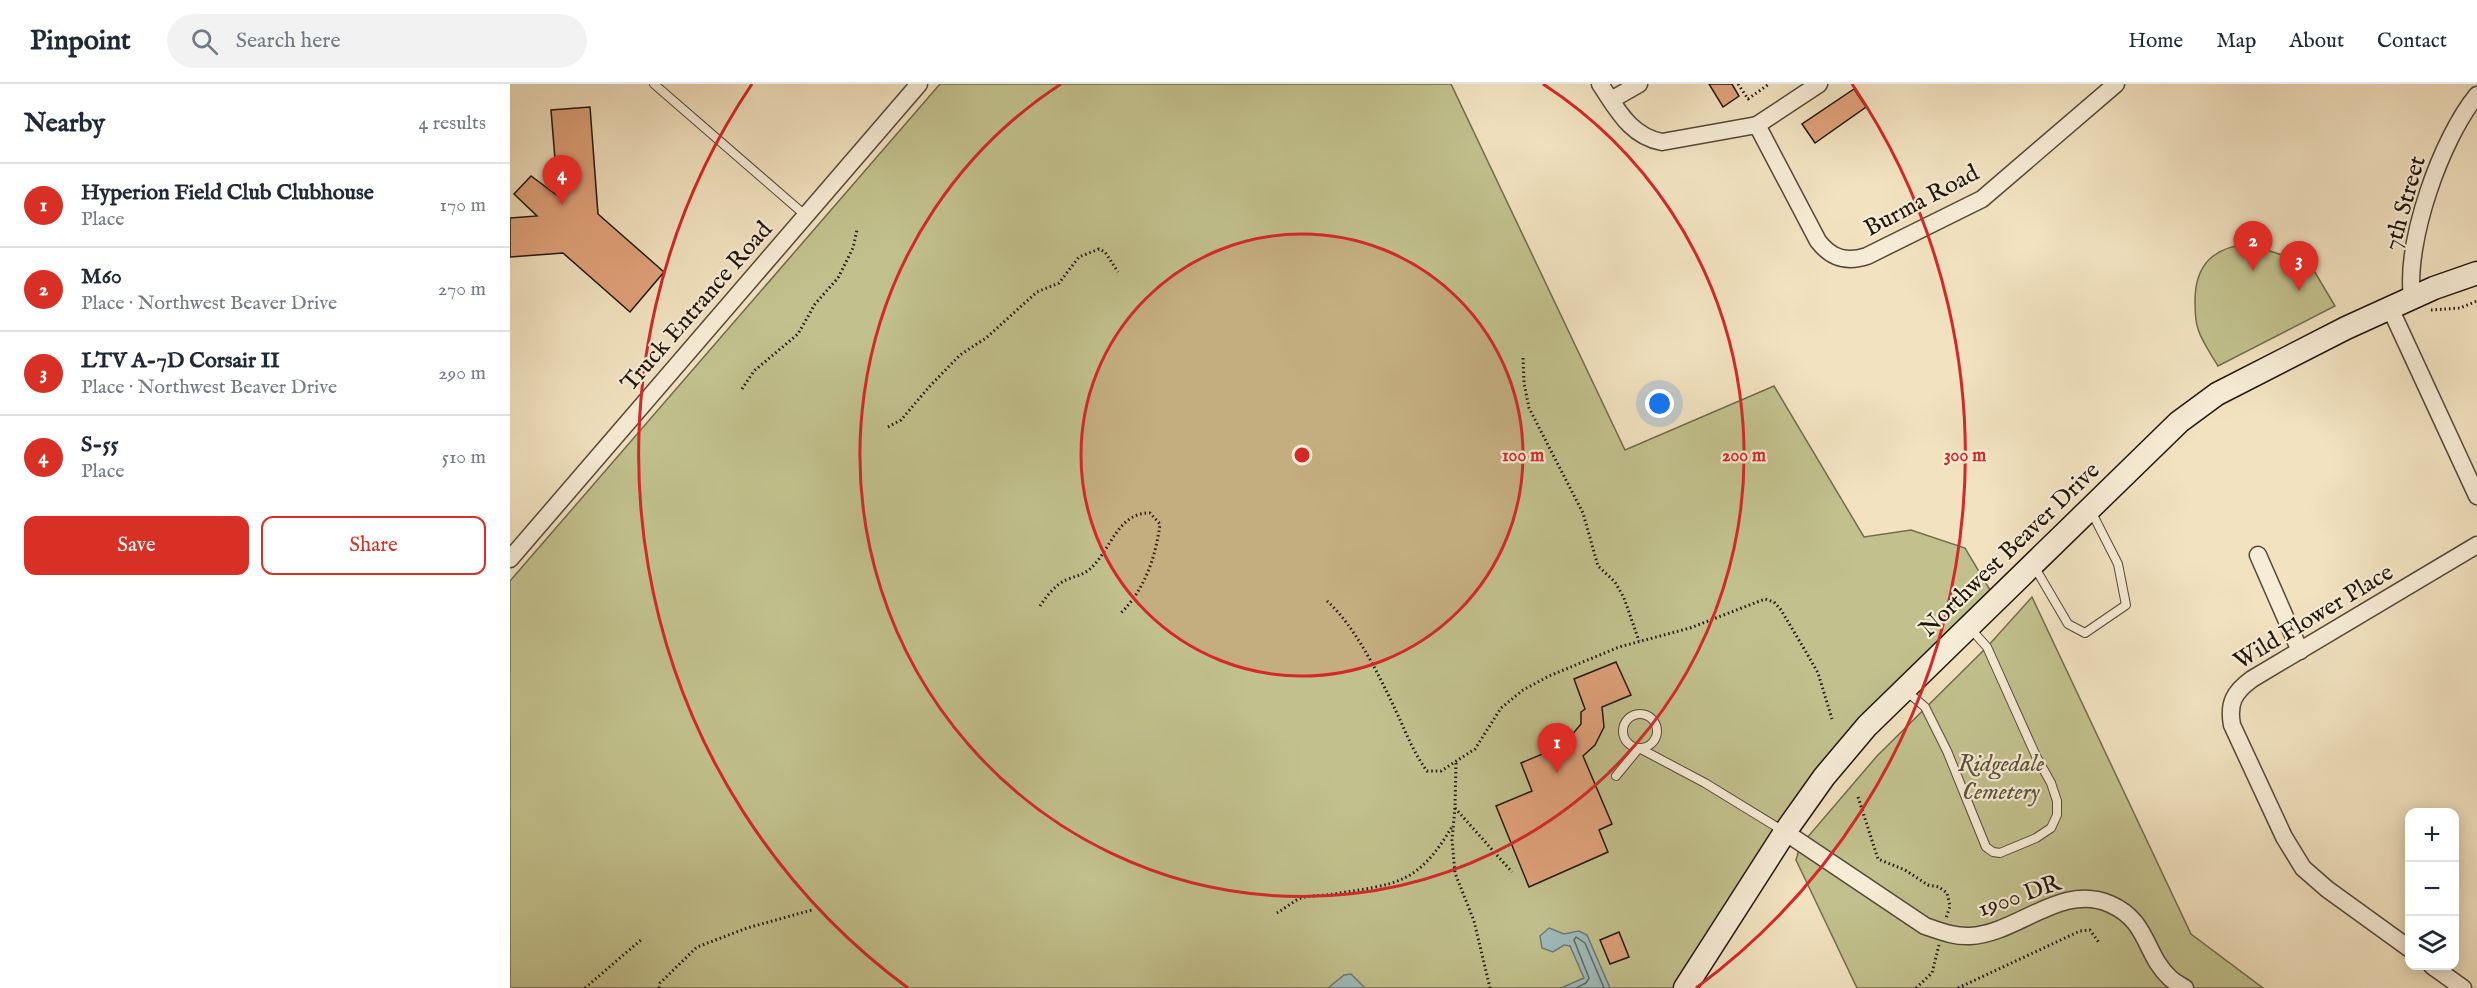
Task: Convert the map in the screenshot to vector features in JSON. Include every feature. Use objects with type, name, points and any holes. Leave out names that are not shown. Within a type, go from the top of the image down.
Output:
[{"type":"main road","name":"Northwest Beaver Drive","points":[[1684,988],[1785,832],[1824,777],[1867,726],[2179,422],[2217,394],[2390,308],[2417,304],[2477,273]]},
{"type":"street","name":"Truck Entrance Road","points":[[510,559],[919,84]]},
{"type":"street","points":[[1600,84],[1636,133],[1662,142],[1757,125],[1819,84]]},
{"type":"street","points":[[1611,100],[1639,84]]},
{"type":"street","name":"Burma Road","points":[[1757,125],[1818,240],[1827,252],[1840,259],[1854,260],[1867,256],[1982,199],[2116,84]]},
{"type":"street","name":"7th Street","points":[[2417,304],[2410,280],[2412,260],[2430,183],[2465,110],[2477,95]]},
{"type":"street","points":[[2390,308],[2477,496]]},
{"type":"street","name":"Wild Flower Place","points":[[2405,946],[2326,889],[2303,868],[2284,837],[2263,792],[2232,725],[2230,711],[2233,697],[2240,688],[2477,546]]},
{"type":"street","points":[[2258,555],[2300,651]]},
{"type":"street","name":"1900 DR","points":[[1785,832],[1925,926],[1942,932],[1970,936],[1992,932],[2064,901],[2085,898],[2109,903],[2126,912],[2140,926],[2157,961],[2169,977],[2185,988]]},
{"type":"street","points":[[2438,970],[2463,988]]},
{"type":"lane","points":[[654,84],[752,166],[764,181],[805,215]]},
{"type":"lane","points":[[2033,564],[2068,624],[2085,633],[2126,605],[2118,564],[2090,509]]},
{"type":"lane","points":[[1905,690],[1925,707],[1931,718],[1986,846],[1993,852],[2000,853],[2036,838],[2051,828],[2057,814],[2051,783],[2036,756],[1987,647],[1969,627]]},
{"type":"lane","points":[[1616,777],[1639,748],[1650,745],[1657,732],[1654,721],[1648,715],[1641,713],[1630,716],[1622,729],[1626,741],[1639,748],[1705,783],[1785,832]]},
{"type":"path","points":[[1738,84],[1748,99],[1769,84]]},
{"type":"path","points":[[742,388],[754,371],[798,334],[816,303],[838,278],[853,248],[857,231]]},
{"type":"path","points":[[888,427],[901,420],[960,355],[987,338],[1037,292],[1059,283],[1079,257],[1099,249],[1105,252],[1118,272]]},
{"type":"path","points":[[2417,304],[2460,308],[2477,302]]},
{"type":"path","points":[[1523,358],[1524,383],[1529,408],[1582,513],[1598,566],[1608,573],[1624,598],[1639,641]]},
{"type":"path","points":[[1040,606],[1046,596],[1063,581],[1083,574],[1093,567],[1117,530],[1144,513],[1150,513],[1160,524],[1155,551],[1145,579],[1129,605],[1121,613]]},
{"type":"path","points":[[1327,601],[1347,623],[1389,695],[1417,758],[1427,771],[1441,771],[1456,763],[1474,748],[1501,708],[1523,690],[1549,676],[1639,641],[1690,628],[1765,599],[1774,602],[1818,673],[1832,719]]},
{"type":"path","points":[[1456,763],[1452,840],[1455,873],[1474,921],[1490,988]]},
{"type":"path","points":[[1858,797],[1878,859],[1905,870],[1928,885],[1939,887],[1947,893],[1950,906],[1932,973],[1916,988]]},
{"type":"path","points":[[1455,808],[1512,872]]},
{"type":"path","points":[[1277,913],[1301,898],[1382,887],[1410,877],[1436,851],[1453,825]]},
{"type":"path","points":[[659,988],[660,983],[697,947],[747,928],[812,910]]},
{"type":"path","points":[[1958,988],[2080,931],[2090,930],[2100,944]]},
{"type":"path","points":[[585,988],[642,939]]},
{"type":"green space","points":[[940,84],[1451,84],[1625,450],[1774,386],[1864,537],[1911,530],[1965,548],[1993,595],[1863,722],[1679,988],[510,988],[510,581]]},
{"type":"green space","points":[[2249,244],[2306,263],[2313,269],[2335,306],[2218,366],[2197,326],[2196,288],[2203,267],[2209,260],[2226,249]]},
{"type":"green space","name":"Ridgedale Cemetery","points":[[2032,597],[2191,934],[2263,988],[1857,988],[1796,860],[1800,846],[1877,756],[1987,647]]},
{"type":"water","points":[[1549,928],[1564,934],[1579,931],[1587,935],[1610,988],[1561,988],[1584,978],[1570,946],[1564,945],[1553,952],[1542,948],[1540,936]]},
{"type":"water","points":[[1351,974],[1365,988],[1328,988],[1344,975]]},
{"type":"building","points":[[1709,84],[1732,84],[1739,96],[1723,107]]},
{"type":"building","points":[[1854,89],[1866,107],[1815,143],[1802,124]]},
{"type":"building","points":[[590,107],[598,214],[664,272],[630,312],[563,253],[510,257],[510,218],[537,216],[514,194],[531,176],[558,196],[551,110]]},
{"type":"building","points":[[1616,662],[1631,695],[1602,707],[1604,727],[1595,745],[1583,756],[1612,824],[1599,830],[1608,852],[1529,887],[1496,806],[1532,791],[1521,763],[1573,741],[1571,736],[1581,724],[1581,712],[1585,709],[1574,679]]},
{"type":"building","points":[[1619,932],[1629,957],[1610,964],[1600,940]]},
{"type":"place","name":"S-55","points":[[562,205]]},
{"type":"place","name":"M60","points":[[2253,271]]},
{"type":"place","name":"LTV A-7D Corsair II","points":[[2299,291]]},
{"type":"place","name":"Hyperion Field Club Clubhouse","points":[[1557,773]]}]
